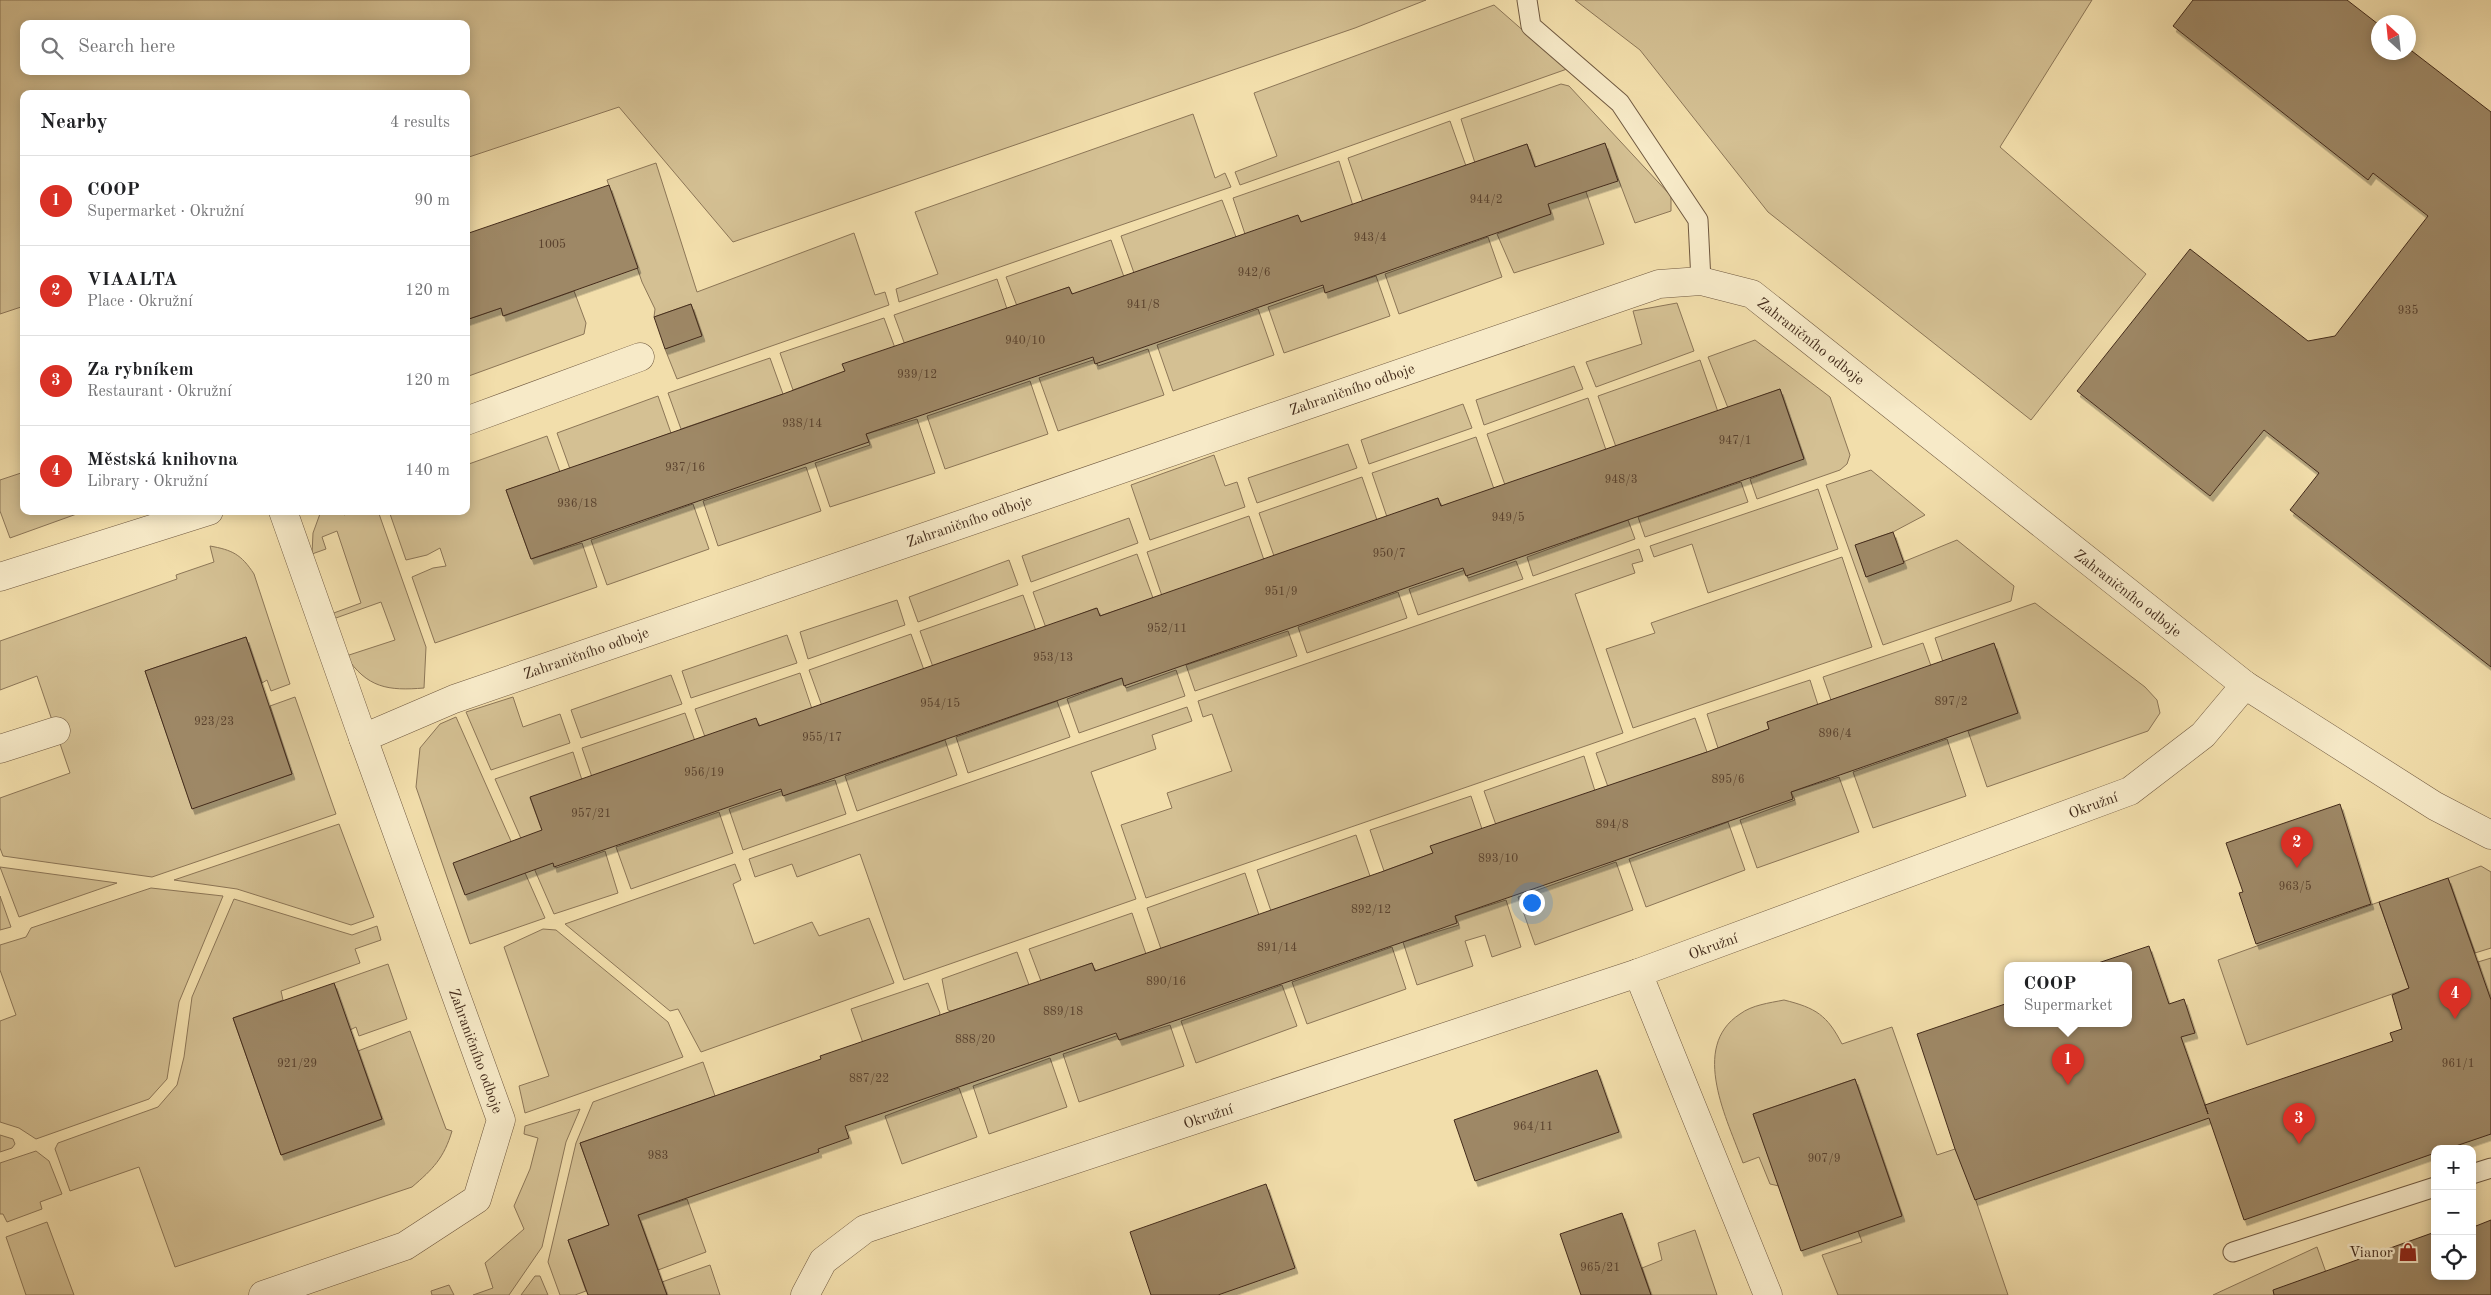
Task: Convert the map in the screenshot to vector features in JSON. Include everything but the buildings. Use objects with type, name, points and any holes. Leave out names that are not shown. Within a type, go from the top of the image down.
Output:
[{"type":"street","name":"Zahraničního odboje","points":[[363,738],[454,699],[1659,284],[1701,281],[1752,294],[2245,685]]},
{"type":"street","points":[[470,420],[640,357]]},
{"type":"street","points":[[0,577],[196,515]]},
{"type":"street","name":"Zahraničního odboje","points":[[263,1295],[405,1246],[477,1199],[501,1120],[363,738],[285,515]]},
{"type":"street","points":[[2245,685],[2435,806],[2491,835]]},
{"type":"street","name":"Okružní","points":[[805,1295],[823,1262],[865,1229],[1638,974],[2130,791],[2203,735],[2245,685]]},
{"type":"street","points":[[0,749],[56,731]]},
{"type":"street","points":[[1638,974],[1768,1295]]},
{"type":"lane","points":[[1527,0],[1531,26],[1620,103],[1698,220],[1701,281]]},
{"type":"lane","points":[[2476,1173],[2491,1168]]},
{"type":"lane","points":[[2233,1252],[2431,1188]]},
{"type":"shaded area","points":[[0,0],[1426,0],[1355,28],[733,242],[619,107],[470,157],[470,90],[20,90],[20,307],[0,314]]},
{"type":"shaded area","points":[[1575,0],[2092,0],[2000,147],[2146,274],[2031,420],[1768,212],[1640,50]]},
{"type":"shaded area","points":[[1494,5],[1567,69],[1240,185],[1235,172],[1277,156],[1254,93]]},
{"type":"shaded area","points":[[1561,84],[1569,86],[1671,196],[1671,211],[1635,223],[1605,144],[1573,154],[1604,244],[1514,273],[1497,234],[1551,213],[1527,144],[1475,163],[1461,119]]},
{"type":"shaded area","points":[[1193,114],[1215,178],[1225,173],[1231,187],[899,302],[896,289],[938,274],[915,212]]},
{"type":"shaded area","points":[[1450,121],[1466,166],[1363,202],[1348,158]]},
{"type":"shaded area","points":[[1339,161],[1353,206],[1301,223],[1245,234],[1233,198]]},
{"type":"shaded area","points":[[656,163],[697,292],[854,233],[875,295],[885,292],[889,305],[677,379],[665,349],[702,335],[691,304],[654,317],[655,309],[642,282],[607,180]]},
{"type":"shaded area","points":[[1222,200],[1236,237],[1134,273],[1121,236]]},
{"type":"shaded area","points":[[1488,237],[1502,277],[1399,314],[1385,274]]},
{"type":"shaded area","points":[[1111,240],[1124,277],[1073,296],[1069,287],[1017,306],[1006,277]]},
{"type":"shaded area","points":[[1376,276],[1390,316],[1284,353],[1268,307],[1324,287],[1326,292]]},
{"type":"shaded area","points":[[997,279],[1007,309],[905,345],[894,315]]},
{"type":"shaded area","points":[[574,291],[586,323],[584,334],[470,376],[470,319],[501,308],[504,316]]},
{"type":"shaded area","points":[[1677,303],[1694,351],[1596,387],[1586,362],[1642,344],[1633,311]]},
{"type":"shaded area","points":[[1258,309],[1274,355],[1173,391],[1157,345]]},
{"type":"shaded area","points":[[884,318],[895,348],[845,371],[793,390],[780,353]]},
{"type":"shaded area","points":[[1755,340],[1830,397],[1850,455],[1847,464],[1840,470],[1757,499],[1750,479],[1804,458],[1780,389],[1728,408],[1708,357]]},
{"type":"shaded area","points":[[1148,349],[1164,395],[1058,431],[1039,378],[1096,359],[1098,366]]},
{"type":"shaded area","points":[[770,358],[783,394],[681,429],[668,393]]},
{"type":"shaded area","points":[[1700,360],[1718,412],[1616,447],[1598,396]]},
{"type":"shaded area","points":[[1574,366],[1583,389],[1484,425],[1476,400]]},
{"type":"shaded area","points":[[1030,381],[1048,434],[945,469],[927,416]]},
{"type":"shaded area","points":[[658,396],[671,433],[570,469],[557,433]]},
{"type":"shaded area","points":[[1588,398],[1606,450],[1505,485],[1487,434]]},
{"type":"shaded area","points":[[1463,404],[1472,428],[1369,464],[1361,440]]},
{"type":"shaded area","points":[[917,419],[935,473],[830,507],[815,463],[870,445],[866,434]]},
{"type":"shaded area","points":[[547,436],[560,472],[506,490],[531,559],[582,543],[597,587],[435,643],[412,577],[433,568],[446,566],[440,548],[427,555],[406,560],[390,515],[470,515],[470,464]]},
{"type":"shaded area","points":[[1476,437],[1494,489],[1442,508],[1438,498],[1387,517],[1372,473]]},
{"type":"shaded area","points":[[1348,444],[1357,468],[1257,503],[1248,478]]},
{"type":"shaded area","points":[[1214,455],[1225,486],[1237,482],[1245,507],[1150,540],[1131,485]]},
{"type":"shaded area","points":[[806,467],[821,511],[718,546],[703,501]]},
{"type":"shaded area","points":[[1871,470],[1925,515],[1893,532],[1856,545],[1866,577],[1957,540],[2014,586],[2011,601],[1883,645],[1826,485]]},
{"type":"shaded area","points":[[20,473],[20,515],[74,515],[10,538],[0,511],[0,480]]},
{"type":"shaded area","points":[[1362,477],[1377,520],[1274,556],[1259,513]]},
{"type":"shaded area","points":[[1741,482],[1748,502],[1645,537],[1638,517]]},
{"type":"shaded area","points":[[1818,489],[1838,549],[1708,593],[1692,544],[1654,557],[1650,546]]},
{"type":"shaded area","points":[[693,504],[709,549],[607,585],[591,540]]},
{"type":"shaded area","points":[[320,515],[379,515],[426,647],[424,688],[400,689],[379,685],[362,675],[346,656],[395,640],[381,602],[333,619],[331,614],[361,603],[337,531],[322,537],[326,549],[312,554],[313,533]]},
{"type":"shaded area","points":[[1249,516],[1264,560],[1162,596],[1147,552]]},
{"type":"shaded area","points":[[1129,518],[1138,543],[1031,582],[1022,556]]},
{"type":"shaded area","points":[[1628,520],[1635,539],[1533,576],[1527,557]]},
{"type":"shaded area","points":[[210,546],[230,551],[240,557],[254,574],[290,684],[271,691],[267,680],[262,683],[246,637],[145,671],[192,808],[292,774],[270,706],[295,697],[336,814],[152,877],[3,856],[0,848],[0,798],[70,773],[37,676],[0,690],[0,641],[177,579],[176,575],[214,562]]},
{"type":"shaded area","points":[[1639,549],[1643,561],[1632,564],[1635,573],[1575,594],[1623,733],[1146,898],[1121,825],[1172,808],[1167,793],[1232,771],[1212,714],[1203,717],[1198,701]]},
{"type":"shaded area","points":[[1137,554],[1153,598],[1100,616],[1096,608],[1046,628],[1033,592]]},
{"type":"shaded area","points":[[1842,557],[1872,647],[1633,728],[1606,649],[1655,633],[1651,623]]},
{"type":"shaded area","points":[[1009,560],[1018,585],[918,622],[909,597]]},
{"type":"shaded area","points":[[1516,561],[1523,579],[1418,615],[1409,589],[1465,570],[1468,578]]},
{"type":"shaded area","points":[[1398,592],[1407,618],[1307,653],[1298,627]]},
{"type":"shaded area","points":[[1023,595],[1036,631],[933,667],[920,631]]},
{"type":"shaded area","points":[[897,600],[905,625],[808,659],[800,632]]},
{"type":"shaded area","points":[[2035,603],[2145,687],[2157,700],[2160,713],[2148,731],[1987,787],[1968,731],[2017,713],[1994,644],[1943,662],[1935,638]]},
{"type":"shaded area","points":[[1288,631],[1297,656],[1195,691],[1186,665]]},
{"type":"shaded area","points":[[911,634],[924,670],[822,706],[809,670]]},
{"type":"shaded area","points":[[787,635],[797,663],[691,698],[682,671]]},
{"type":"shaded area","points":[[1923,643],[1931,666],[1831,700],[1823,677]]},
{"type":"shaded area","points":[[1176,670],[1185,696],[1079,733],[1067,699],[1122,678],[1126,688]]},
{"type":"shaded area","points":[[800,673],[812,709],[759,726],[705,737],[695,709]]},
{"type":"shaded area","points":[[671,675],[682,704],[581,738],[571,710]]},
{"type":"shaded area","points":[[1810,680],[1818,705],[1767,722],[1769,729],[1718,748],[1707,714]]},
{"type":"shaded area","points":[[513,697],[523,727],[560,714],[570,743],[491,770],[466,712]]},
{"type":"shaded area","points":[[1057,701],[1070,737],[968,773],[956,737]]},
{"type":"shaded area","points":[[1187,707],[1192,721],[1152,735],[1156,749],[1091,772],[1136,899],[904,980],[860,854],[797,877],[792,864],[755,877],[749,859]]},
{"type":"shaded area","points":[[685,713],[695,741],[592,777],[582,748]]},
{"type":"shaded area","points":[[456,717],[545,918],[470,944],[416,787],[420,748],[440,724]]},
{"type":"shaded area","points":[[1695,718],[1707,752],[1608,787],[1596,753]]},
{"type":"shaded area","points":[[1947,739],[1966,796],[1873,828],[1853,772]]},
{"type":"shaded area","points":[[945,740],[957,775],[857,811],[845,776]]},
{"type":"shaded area","points":[[573,752],[582,780],[530,798],[556,868],[605,851],[618,893],[554,914],[495,779]]},
{"type":"shaded area","points":[[1584,756],[1595,791],[1496,825],[1484,791]]},
{"type":"shaded area","points":[[1839,777],[1859,832],[1757,868],[1740,820],[1795,800],[1791,792]]},
{"type":"shaded area","points":[[835,780],[846,814],[743,850],[729,809],[782,791],[784,795]]},
{"type":"shaded area","points":[[1471,796],[1482,829],[1431,846],[1433,853],[1384,871],[1370,830]]},
{"type":"shaded area","points":[[719,812],[733,853],[631,889],[616,847]]},
{"type":"shaded area","points":[[1728,822],[1745,870],[1646,907],[1629,859]]},
{"type":"shaded area","points":[[339,824],[374,917],[351,925],[237,889],[174,880]]},
{"type":"shaded area","points":[[1356,835],[1370,876],[1271,911],[1257,870]]},
{"type":"shaded area","points":[[1616,862],[1633,910],[1535,945],[1518,897]]},
{"type":"shaded area","points":[[735,864],[741,880],[733,884],[754,944],[812,922],[819,936],[869,918],[894,983],[701,1052],[678,1009],[670,1011],[565,924]]},
{"type":"shaded area","points":[[2481,866],[2491,872],[2491,948],[2475,953],[2448,878]]},
{"type":"shaded area","points":[[0,867],[117,883],[19,917]]},
{"type":"shaded area","points":[[1245,873],[1259,915],[1161,949],[1147,908]]},
{"type":"shaded area","points":[[151,888],[223,896],[179,1002],[167,1079],[149,1099],[36,1139],[19,1128],[0,1122],[0,1021],[16,1015],[0,970],[0,945],[26,937],[31,928]]},
{"type":"shaded area","points":[[0,896],[11,927],[0,930]]},
{"type":"shaded area","points":[[234,899],[352,935],[377,926],[381,940],[355,949],[360,963],[281,991],[283,1000],[233,1018],[281,1155],[382,1119],[358,1051],[410,1031],[446,1129],[452,1131],[445,1149],[437,1162],[412,1187],[175,1267],[139,1167],[70,1191],[55,1149],[58,1143],[158,1107],[177,1085],[184,1057],[192,997]]},
{"type":"shaded area","points":[[1506,900],[1521,947],[1492,957],[1485,935],[1465,941],[1473,966],[1417,985],[1403,942],[1459,925],[1455,916]]},
{"type":"shaded area","points":[[2379,902],[2409,988],[2247,1045],[2218,960]]},
{"type":"shaded area","points":[[1132,913],[1146,954],[1095,971],[1092,963],[1041,981],[1029,949]]},
{"type":"shaded area","points":[[543,929],[556,930],[668,1022],[683,1057],[525,1113],[519,1086],[549,1076],[504,947]]},
{"type":"shaded area","points":[[1392,947],[1406,989],[1307,1024],[1292,982]]},
{"type":"shaded area","points":[[1017,952],[1029,985],[951,1011],[948,1010],[942,979]]},
{"type":"shaded area","points":[[2491,958],[2491,998],[2460,1009],[2480,969],[2478,962]]},
{"type":"shaded area","points":[[388,964],[407,1019],[359,1036],[356,1027],[350,1030],[334,983]]},
{"type":"shaded area","points":[[928,983],[940,1013],[939,1016],[863,1043],[851,1009]]},
{"type":"shaded area","points":[[1282,985],[1297,1026],[1196,1063],[1181,1021]]},
{"type":"shaded area","points":[[1784,1000],[1804,1006],[1819,1014],[1831,1026],[1842,1044],[1892,1027],[1937,1155],[1958,1148],[2008,1295],[1838,1295],[1822,1255],[1862,1242],[1858,1231],[1902,1215],[1855,1079],[1753,1114],[1779,1186],[1770,1184],[1759,1157],[1743,1163],[1722,1106],[1717,1085],[1715,1065],[1717,1045],[1725,1028],[1740,1014],[1750,1008]]},
{"type":"shaded area","points":[[1170,1025],[1184,1066],[1079,1102],[1063,1054],[1119,1035],[1120,1040]]},
{"type":"shaded area","points":[[1050,1058],[1067,1107],[989,1134],[973,1086]]},
{"type":"shaded area","points":[[703,1062],[715,1096],[580,1143],[609,1225],[568,1240],[586,1291],[575,1295],[560,1295],[548,1262],[576,1143],[593,1102]]},
{"type":"shaded area","points":[[959,1088],[977,1137],[902,1164],[885,1116]]},
{"type":"shaded area","points":[[580,1109],[566,1142],[542,1247],[509,1295],[473,1295],[493,1288],[485,1263],[524,1229],[514,1206],[530,1169],[538,1138],[524,1134],[525,1126]]},
{"type":"shaded area","points":[[0,1135],[13,1139],[15,1144],[12,1148],[0,1152]]},
{"type":"shaded area","points":[[36,1151],[49,1161],[62,1194],[40,1202],[42,1209],[7,1222],[3,1214],[0,1214],[0,1163]]},
{"type":"shaded area","points":[[687,1199],[706,1252],[658,1270],[638,1215]]},
{"type":"shaded area","points":[[47,1222],[74,1295],[26,1295],[6,1237]]},
{"type":"shaded area","points":[[1695,1230],[1717,1295],[1651,1295],[1642,1268],[1662,1260],[1658,1243]]},
{"type":"shaded area","points":[[2317,1247],[2334,1295],[2213,1295]]},
{"type":"shaded area","points":[[710,1265],[720,1295],[667,1295],[662,1282]]},
{"type":"shaded area","points":[[535,1276],[540,1276],[548,1295],[521,1295]]},
{"type":"shaded area","points":[[449,1285],[454,1295],[432,1295],[431,1291]]},
{"type":"place","name":"VIAALTA","points":[[2297,868]]},
{"type":"place","name":"Městská knihovna","points":[[2455,1019]]},
{"type":"place","name":"COOP","points":[[2068,1085]]},
{"type":"place","name":"Za rybníkem","points":[[2299,1144]]},
{"type":"place","name":"Vianor","points":[[2408,1252]]}]
